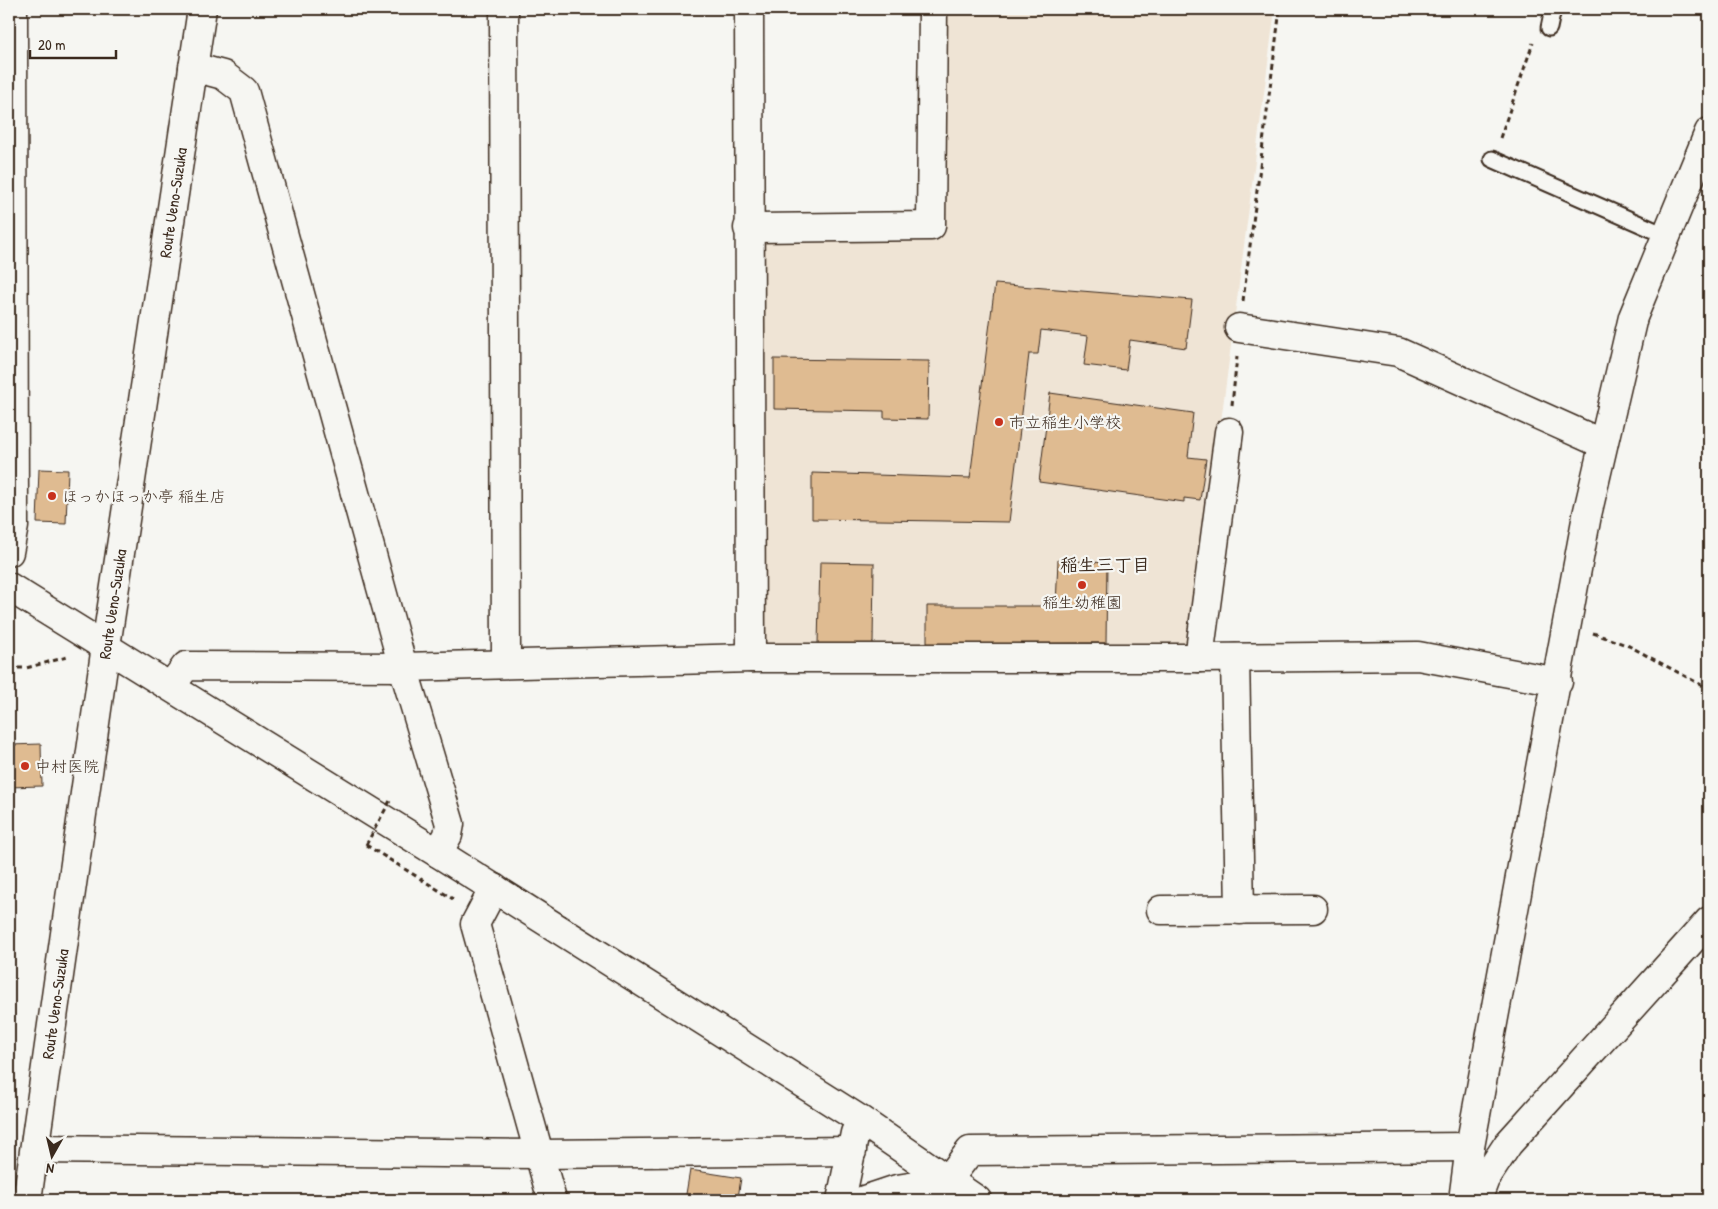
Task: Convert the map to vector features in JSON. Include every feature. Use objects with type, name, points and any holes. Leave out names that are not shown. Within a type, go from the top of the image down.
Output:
[{"type":"street","points":[[9,552],[14,526],[13,9]]},
{"type":"street","name":"Route Ueno-Suzuka","points":[[27,1200],[106,646],[202,9]]},
{"type":"street","points":[[504,9],[506,662]]},
{"type":"street","points":[[749,9],[748,228],[752,658]]},
{"type":"street","points":[[748,228],[931,226],[933,9]]},
{"type":"street","points":[[193,67],[223,75],[244,91],[402,667],[450,824],[448,835],[438,853]]},
{"type":"street","points":[[1463,1200],[1470,1147],[1558,682],[1566,628],[1587,515],[1603,444],[1633,318],[1709,132]]},
{"type":"street","points":[[1239,328],[1398,352],[1603,444]]},
{"type":"street","points":[[1199,658],[1229,432]]},
{"type":"street","points":[[9,587],[494,888],[858,1119],[977,1200]]},
{"type":"street","points":[[170,686],[186,666],[402,667],[506,662],[752,658],[1418,656],[1558,682]]},
{"type":"street","points":[[1235,658],[1240,910]]},
{"type":"street","points":[[494,888],[475,924],[552,1200]]},
{"type":"street","points":[[1161,910],[1313,909]]},
{"type":"street","points":[[1477,1200],[1485,1179],[1508,1144],[1709,921]]},
{"type":"street","points":[[841,1200],[858,1119]]},
{"type":"street","points":[[864,1200],[897,1189],[947,1181],[970,1151],[1470,1147]]},
{"type":"street","points":[[34,1150],[539,1154],[852,1151]]},
{"type":"lane","points":[[1549,28],[1553,9]]},
{"type":"lane","points":[[1492,159],[1666,235]]},
{"type":"path","points":[[1229,432],[1239,328],[1280,9]]},
{"type":"path","points":[[1492,159],[1534,42]]},
{"type":"path","points":[[1566,628],[1599,634],[1630,646],[1709,689]]},
{"type":"path","points":[[9,668],[26,668],[106,646]]},
{"type":"path","points":[[391,799],[366,846],[453,899]]},
{"type":"shaded area","points":[[940,9],[1275,9],[1191,651],[758,650],[760,235],[939,234]]},
{"type":"building","name":"市立稲生小学校","points":[[995,284],[1192,300],[1186,348],[1130,340],[1126,370],[1084,365],[1088,336],[1041,330],[1038,354],[1029,354],[1009,522],[812,519],[812,473],[970,478]]},
{"type":"building","points":[[774,359],[929,361],[928,419],[884,418],[884,411],[774,409]]},
{"type":"building","points":[[1050,393],[1193,413],[1188,457],[1206,459],[1200,500],[1184,498],[1184,502],[1039,482]]},
{"type":"building","name":"ほっかほっか亭 稲生店","points":[[39,469],[68,470],[66,524],[37,523]]},
{"type":"building","name":"稲生幼稚園","points":[[1058,560],[1107,563],[1106,643],[927,644],[927,606],[1056,606]]},
{"type":"building","points":[[820,562],[874,563],[873,644],[818,644]]},
{"type":"building","name":"中村医院","points":[[41,744],[42,786],[9,787],[9,745]]},
{"type":"building","points":[[690,1170],[741,1178],[738,1198],[729,1197],[728,1200],[685,1200]]},
{"type":"place","name":"市立稲生小学校","points":[[999,422]]},
{"type":"place","name":"ほっかほっか亭 稲生店","points":[[52,496]]},
{"type":"place","name":"稲生幼稚園","points":[[1082,585]]},
{"type":"place","name":"中村医院","points":[[25,766]]},
{"type":"district","name":"稲生三丁目","points":[[1105,564]]}]
